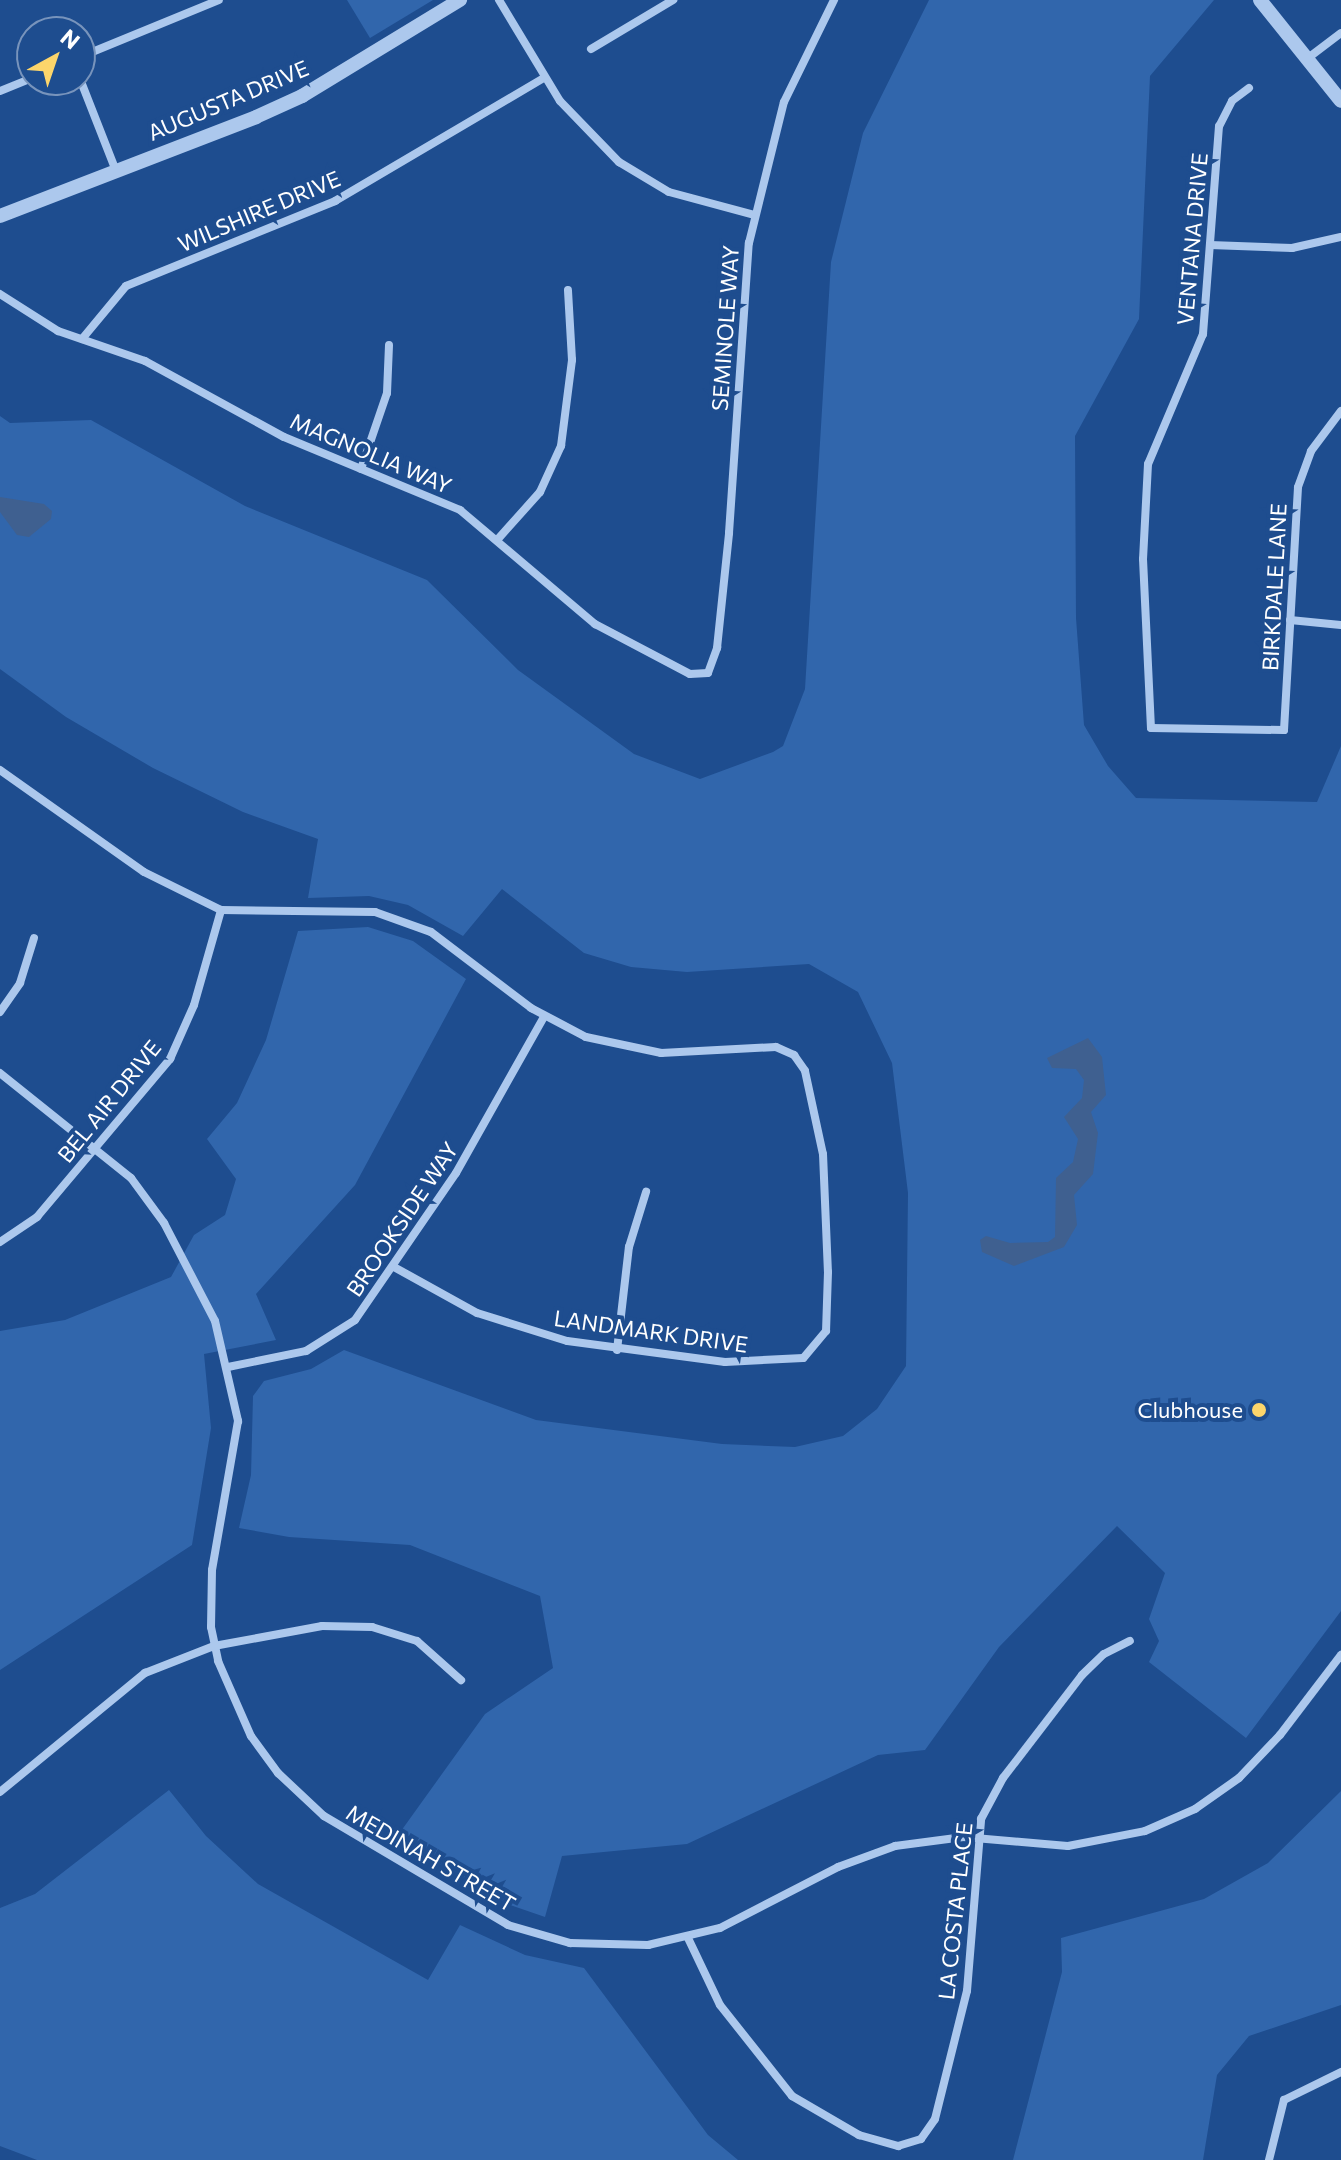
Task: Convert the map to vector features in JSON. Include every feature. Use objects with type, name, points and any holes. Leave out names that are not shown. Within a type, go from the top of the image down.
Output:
[{"type":"street","points":[[96,50],[219,0]]},
{"type":"street","name":"AUGUSTA DRIVE","points":[[0,216],[302,96],[460,0]]},
{"type":"street","points":[[499,0],[544,78],[586,133],[644,181],[696,202],[755,215]]},
{"type":"street","points":[[591,49],[673,0]]},
{"type":"street","name":"SEMINOLE WAY","points":[[708,673],[717,648],[729,533],[755,215],[784,102],[834,0]]},
{"type":"street","points":[[1260,0],[1341,101]]},
{"type":"street","points":[[1308,58],[1341,33]]},
{"type":"street","name":"WILSHIRE DRIVE","points":[[82,339],[126,286],[335,201],[544,78]]},
{"type":"street","name":"VENTANA DRIVE","points":[[1249,88],[1232,101],[1219,126],[1203,334],[1158,437],[1143,505],[1151,728],[1284,730]]},
{"type":"street","points":[[87,96],[116,171]]},
{"type":"street","points":[[1210,245],[1292,248],[1341,237]]},
{"type":"street","points":[[498,539],[540,492],[561,446],[572,360],[568,290]]},
{"type":"street","name":"MAGNOLIA WAY","points":[[0,294],[32,318],[145,361],[284,437],[460,510],[498,539],[555,593],[617,638],[690,674],[708,673]]},
{"type":"street","points":[[361,469],[387,393],[389,345]]},
{"type":"street","name":"BIRKDALE LANE","points":[[1284,730],[1298,487],[1311,451],[1341,411]]},
{"type":"street","points":[[1290,620],[1341,625]]},
{"type":"street","points":[[0,770],[144,872],[221,910],[375,912],[404,921],[454,947],[544,1017]]},
{"type":"street","name":"BEL AIR DRIVE","points":[[0,1242],[37,1217],[170,1059],[184,1033],[221,910]]},
{"type":"street","points":[[0,1012],[20,983],[34,938]]},
{"type":"street","name":"LANDMARK DRIVE","points":[[394,1267],[488,1317],[545,1336],[617,1350],[759,1364],[796,1361],[817,1347],[827,1323],[827,1195],[808,1079],[794,1055],[768,1047],[644,1052],[604,1043],[544,1017]]},
{"type":"street","name":"BROOKSIDE WAY","points":[[228,1367],[290,1356],[323,1343],[355,1320],[394,1267],[467,1155],[544,1017]]},
{"type":"street","name":"MEDINAH STREET","points":[[0,1073],[131,1178],[164,1223],[202,1288],[228,1367],[238,1421],[212,1570],[214,1646],[232,1698],[264,1756],[308,1803],[350,1833],[493,1918],[534,1934],[610,1947],[688,1938],[751,1915],[877,1851],[931,1839],[978,1838],[1088,1844],[1179,1818],[1252,1766],[1341,1655]]},
{"type":"street","points":[[617,1350],[631,1238],[646,1192]]},
{"type":"street","points":[[0,1792],[145,1673],[214,1646],[322,1626],[372,1627],[417,1641],[461,1680]]},
{"type":"street","name":"LA COSTA PLACE","points":[[688,1938],[720,2005],[792,2096],[859,2135],[898,2146],[921,2139],[935,2119],[967,1991],[978,1838],[994,1792],[1048,1717],[1093,1663],[1130,1641]]},
{"type":"street","points":[[1269,2160],[1284,2100],[1341,2072]]},
{"type":"shaded area","points":[[347,0],[433,0],[370,38]]},
{"type":"shaded area","points":[[929,0],[1214,0],[1150,76],[1139,319],[1075,436],[1076,618],[1084,725],[1108,766],[1136,798],[1317,802],[1341,746],[1341,1611],[1246,1738],[1149,1662],[1159,1641],[1149,1619],[1165,1573],[1117,1526],[999,1647],[925,1750],[878,1755],[687,1844],[562,1856],[545,1917],[507,1904],[396,1838],[485,1714],[553,1668],[540,1596],[410,1545],[289,1537],[239,1528],[251,1475],[253,1396],[264,1381],[311,1369],[344,1350],[536,1420],[722,1444],[795,1447],[843,1436],[877,1409],[906,1366],[908,1193],[892,1063],[858,992],[809,964],[687,972],[631,967],[584,953],[502,889],[463,936],[408,905],[369,896],[308,898],[318,839],[243,812],[153,768],[66,717],[0,669],[0,416],[10,423],[91,420],[245,506],[427,580],[518,670],[634,754],[700,779],[773,752],[783,746],[805,689],[831,262],[863,133]]},
{"type":"shaded area","points":[[0,497],[44,504],[52,511],[51,519],[29,537],[17,535],[0,512]]},
{"type":"shaded area","points":[[368,927],[413,941],[466,979],[355,1185],[256,1294],[276,1340],[204,1354],[211,1428],[192,1545],[0,1670],[0,1331],[65,1320],[171,1277],[194,1235],[225,1215],[236,1179],[207,1139],[237,1103],[266,1040],[298,931]]},
{"type":"shaded area","points":[[1088,1038],[1102,1057],[1106,1095],[1091,1112],[1098,1133],[1093,1174],[1074,1195],[1077,1225],[1064,1247],[1014,1266],[982,1252],[980,1240],[986,1236],[1010,1243],[1048,1242],[1055,1237],[1056,1178],[1073,1162],[1078,1139],[1064,1117],[1082,1098],[1084,1080],[1076,1069],[1052,1068],[1047,1058]]},
{"type":"shaded area","points":[[169,1790],[206,1836],[258,1884],[428,1980],[460,1925],[525,1955],[584,1968],[708,2135],[738,2160],[37,2160],[0,2146],[0,1908],[35,1894]]},
{"type":"shaded area","points":[[1341,1791],[1341,2005],[1249,2036],[1217,2075],[1203,2160],[1013,2160],[1062,1972],[1061,1938],[1204,1899],[1268,1863]]},
{"type":"place","name":"Clubhouse","points":[[1259,1410]]}]
